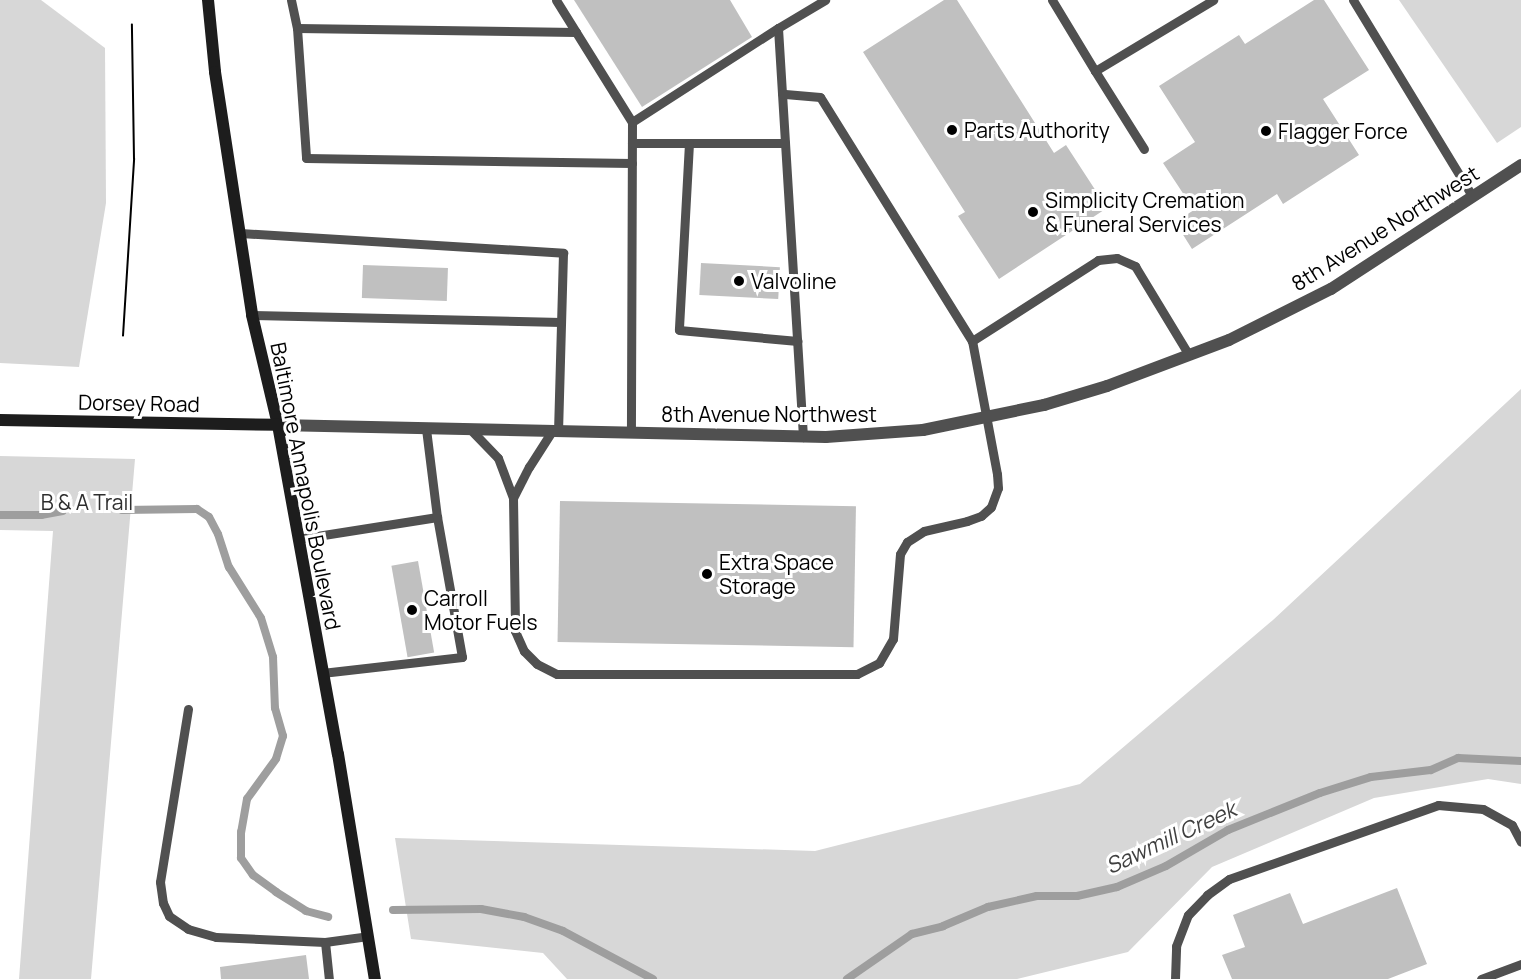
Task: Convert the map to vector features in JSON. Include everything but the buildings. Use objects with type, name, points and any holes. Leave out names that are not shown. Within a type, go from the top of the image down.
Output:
[{"type":"main road","name":"Baltimore Annapolis Boulevard","points":[[208,0],[215,72],[252,315],[278,425],[375,979]]},
{"type":"main road","name":"Dorsey Road","points":[[0,420],[278,425]]},
{"type":"street","name":"8th Avenue Northwest","points":[[278,425],[803,437],[923,430],[985,418],[1076,396],[1228,340],[1331,289],[1521,165]]},
{"type":"lane","points":[[291,0],[297,28],[306,158],[632,163]]},
{"type":"lane","points":[[556,0],[632,122],[631,433]]},
{"type":"lane","points":[[632,122],[825,0]]},
{"type":"lane","points":[[1052,0],[1144,149]]},
{"type":"lane","points":[[1095,71],[1213,0]]},
{"type":"lane","points":[[1353,0],[1472,196]]},
{"type":"lane","points":[[297,28],[576,32]]},
{"type":"lane","points":[[778,28],[803,437]]},
{"type":"lane","points":[[471,430],[498,458],[513,498],[515,631],[524,651],[537,664],[557,674],[857,674],[879,663],[893,639],[900,554],[907,542],[924,531],[981,516],[991,507],[998,488],[997,474],[972,341],[820,97],[782,94]]},
{"type":"lane","points":[[632,142],[785,143]]},
{"type":"lane","points":[[689,143],[679,330],[797,341]]},
{"type":"lane","points":[[240,233],[563,253],[555,431],[529,467],[513,498]]},
{"type":"lane","points":[[972,341],[1098,260],[1117,258],[1135,266],[1189,355]]},
{"type":"lane","points":[[252,315],[561,322]]},
{"type":"lane","points":[[322,673],[462,657],[437,517],[426,429]]},
{"type":"lane","points":[[298,539],[437,517]]},
{"type":"lane","points":[[188,709],[160,882],[163,903],[169,916],[188,929],[216,937],[325,942],[368,936]]},
{"type":"lane","points":[[1175,979],[1176,946],[1188,915],[1207,895],[1229,879],[1437,805],[1483,809],[1512,825],[1521,842]]},
{"type":"lane","points":[[325,942],[329,979]]},
{"type":"lane","points":[[1481,979],[1521,964]]},
{"type":"green space","points":[[0,0],[41,0],[105,48],[106,203],[79,367],[0,363]]},
{"type":"green space","points":[[1399,0],[1521,0],[1521,127],[1497,143]]},
{"type":"green space","points":[[1521,389],[1521,784],[1488,779],[1374,798],[1212,867],[1128,952],[1017,979],[567,979],[543,953],[411,939],[395,838],[815,851],[1080,784],[1273,620]]},
{"type":"green space","name":"B & A Trail","points":[[0,456],[135,459],[91,979],[19,979],[53,531],[0,530]]},
{"type":"waterway","name":"Sawmill Creek","points":[[122,510],[197,509],[209,517],[218,534],[229,567],[261,618],[273,657],[275,708],[283,736],[276,759],[247,799],[241,832],[241,858],[253,875],[276,892],[306,911],[328,917]]},
{"type":"waterway","name":"Sawmill Creek","points":[[0,515],[41,515],[63,511]]},
{"type":"waterway","name":"Sawmill Creek","points":[[847,979],[912,934],[943,926],[988,907],[1037,896],[1077,896],[1117,887],[1166,866],[1228,830],[1320,793],[1371,777],[1431,770],[1458,758],[1521,761]]},
{"type":"waterway","name":"Sawmill Creek","points":[[393,910],[481,909],[524,917],[563,931],[653,979]]},
{"type":"tram line","points":[[123,336],[134,159],[132,25]]},
{"type":"place","name":"Parts Authority","points":[[952,130]]},
{"type":"place","name":"Flagger Force","points":[[1266,131]]},
{"type":"place","name":"Simplicity Cremation & Funeral Services","points":[[1033,212]]},
{"type":"place","name":"Valvoline","points":[[739,281]]},
{"type":"place","name":"Extra Space Storage","points":[[707,574]]},
{"type":"place","name":"Carroll Motor Fuels","points":[[412,610]]}]
